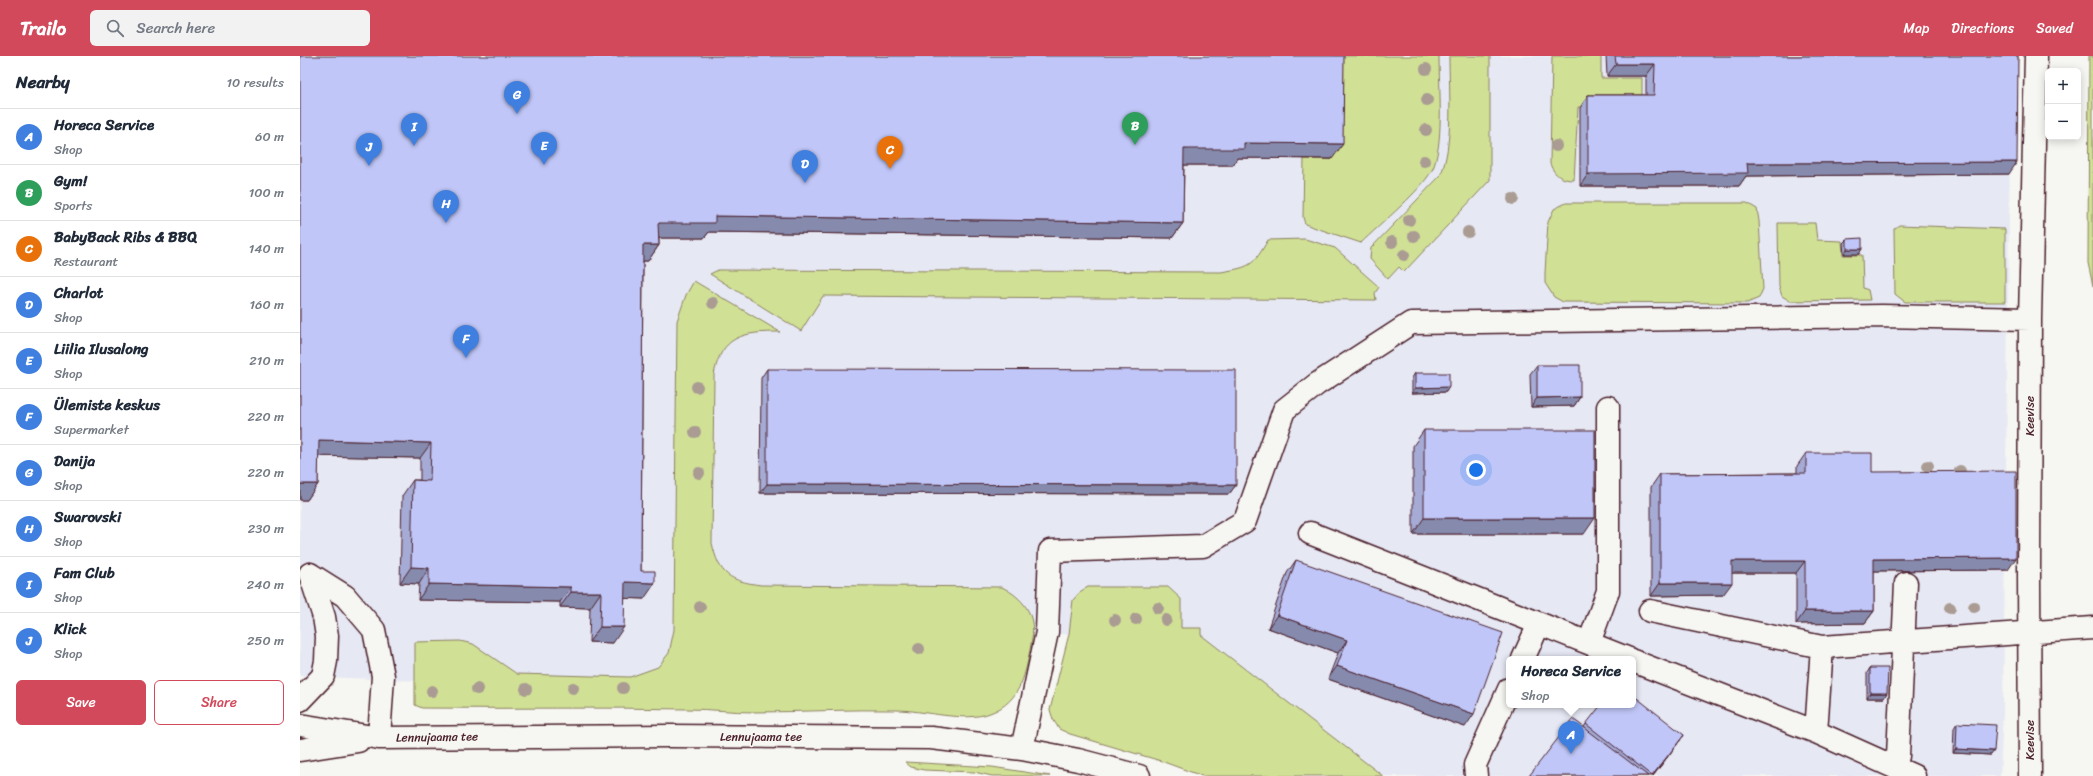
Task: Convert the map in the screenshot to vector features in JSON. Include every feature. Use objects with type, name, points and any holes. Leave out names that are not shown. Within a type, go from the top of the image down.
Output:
[{"type":"street","name":"Keevise","points":[[2030,776],[2030,319],[2036,127],[2036,56]]},
{"type":"street","points":[[1022,749],[1047,632],[1050,551],[1203,546],[1245,521],[1284,410],[1317,384],[1411,324],[1882,316],[2030,319]]},
{"type":"street","points":[[1589,643],[1608,591],[1608,407]]},
{"type":"street","points":[[1310,533],[1621,656]]},
{"type":"street","points":[[300,700],[323,676],[326,661],[327,636],[324,617],[310,574],[345,596],[374,630],[383,676],[379,738]]},
{"type":"street","points":[[1898,756],[1906,582]]},
{"type":"street","points":[[1650,611],[1822,646],[2093,628]]},
{"type":"street","points":[[1524,656],[1539,624]]},
{"type":"street","points":[[1816,732],[1822,646]]},
{"type":"street","points":[[1636,662],[1816,732],[1914,776]]},
{"type":"street","points":[[1476,776],[1475,765],[1506,696]]},
{"type":"street","name":"Lennujaama tee","points":[[300,725],[379,738]]},
{"type":"street","name":"Lennujaama tee","points":[[300,750],[379,738],[670,736],[931,738],[1022,749],[1078,760],[1139,776]]},
{"type":"shaded area","points":[[300,56],[2011,56],[2003,712],[2000,776],[1381,776],[1200,635],[1033,634],[695,692],[300,676]]},
{"type":"green space","points":[[1333,56],[1439,56],[1440,127],[1434,166],[1429,175],[1412,195],[1361,243],[1305,224],[1303,217],[1304,159],[1332,159]]},
{"type":"green space","points":[[1449,56],[1490,56],[1490,180],[1404,272],[1399,267],[1388,279],[1370,259],[1371,248],[1440,176],[1447,150],[1449,134]]},
{"type":"green space","points":[[1552,56],[1601,56],[1601,78],[1642,78],[1642,105],[1578,107],[1574,180],[1559,176],[1554,172],[1550,164]]},
{"type":"green space","points":[[2089,56],[2093,56],[2093,286],[2088,263]]},
{"type":"green space","points":[[1566,203],[1747,203],[1757,209],[1759,221],[1763,289],[1759,298],[1747,303],[1563,302],[1554,297],[1545,283],[1545,273],[1548,222],[1554,209]]},
{"type":"green space","points":[[1778,223],[1815,223],[1817,240],[1842,241],[1843,255],[1862,255],[1863,288],[1868,290],[1870,300],[1790,301],[1782,296],[1779,287]]},
{"type":"green space","points":[[1899,225],[2005,229],[2005,302],[1905,302],[1895,294],[1894,229]]},
{"type":"green space","points":[[1305,239],[1335,248],[1379,287],[1375,293],[1376,300],[823,296],[801,331],[710,274],[718,270],[1221,272],[1239,269],[1250,264],[1259,255],[1268,240]]},
{"type":"green space","points":[[694,281],[780,332],[755,333],[736,338],[722,351],[717,362],[714,375],[712,543],[718,562],[722,569],[734,578],[741,581],[761,585],[1002,587],[1022,602],[1030,614],[1033,630],[1028,662],[1021,683],[1010,701],[1001,708],[980,716],[968,717],[896,710],[738,712],[655,708],[422,708],[415,705],[415,642],[460,641],[473,644],[517,674],[630,677],[658,667],[669,653],[674,630],[677,321],[686,295]]},
{"type":"green space","points":[[1088,587],[1168,587],[1181,599],[1181,628],[1201,628],[1201,635],[1383,776],[1202,776],[1161,761],[1070,734],[1059,729],[1050,710],[1069,634],[1073,600],[1081,591]]},
{"type":"green space","points":[[905,762],[992,767],[1050,776],[992,776],[974,772],[924,770],[911,767]]},
{"type":"building","points":[[300,56],[1344,56],[1343,144],[1244,143],[1244,149],[1184,149],[1183,223],[715,216],[715,223],[658,223],[659,245],[643,245],[641,571],[655,571],[655,583],[625,582],[624,627],[600,627],[601,592],[571,592],[571,587],[429,584],[429,568],[411,567],[413,480],[430,481],[431,443],[319,440],[318,484],[300,484]]},
{"type":"building","points":[[1615,56],[2018,56],[2017,162],[1747,163],[1748,173],[1588,174],[1588,95],[1654,95],[1655,64],[1616,64]]},
{"type":"building","points":[[1862,238],[1862,249],[1847,249],[1847,239]]},
{"type":"building","points":[[1537,365],[1580,365],[1580,397],[1537,398]]},
{"type":"building","points":[[767,369],[1236,370],[1236,485],[767,484]]},
{"type":"building","points":[[1415,373],[1449,373],[1449,387],[1415,388]]},
{"type":"building","points":[[1424,430],[1595,430],[1595,518],[1424,518]]},
{"type":"building","points":[[1806,453],[1872,453],[1872,472],[2016,471],[2016,558],[1874,559],[1874,611],[1805,611],[1805,561],[1732,561],[1732,583],[1660,583],[1660,474],[1806,473]]},
{"type":"building","points":[[1296,560],[1503,633],[1474,714],[1337,666],[1347,640],[1277,615]]},
{"type":"building","points":[[1870,668],[1888,668],[1887,693],[1870,693]]},
{"type":"building","points":[[1636,697],[1684,735],[1652,776],[1586,724],[1599,708],[1636,708]]},
{"type":"building","points":[[1573,719],[1648,776],[1529,776]]},
{"type":"building","points":[[1957,723],[1996,725],[1994,751],[1956,749]]},
{"type":"place","name":"Danija","points":[[517,114]]},
{"type":"place","name":"Gym!","points":[[1135,145]]},
{"type":"place","name":"Fam Club","points":[[414,146]]},
{"type":"place","name":"Liilia Ilusalong","points":[[544,165]]},
{"type":"place","name":"Klick","points":[[369,166]]},
{"type":"place","name":"BabyBack Ribs & BBQ","points":[[890,169]]},
{"type":"place","name":"Charlot","points":[[805,183]]},
{"type":"place","name":"Swarovski","points":[[446,223]]},
{"type":"place","name":"Ülemiste keskus","points":[[466,358]]},
{"type":"place","name":"Horeca Service","points":[[1571,754]]}]
